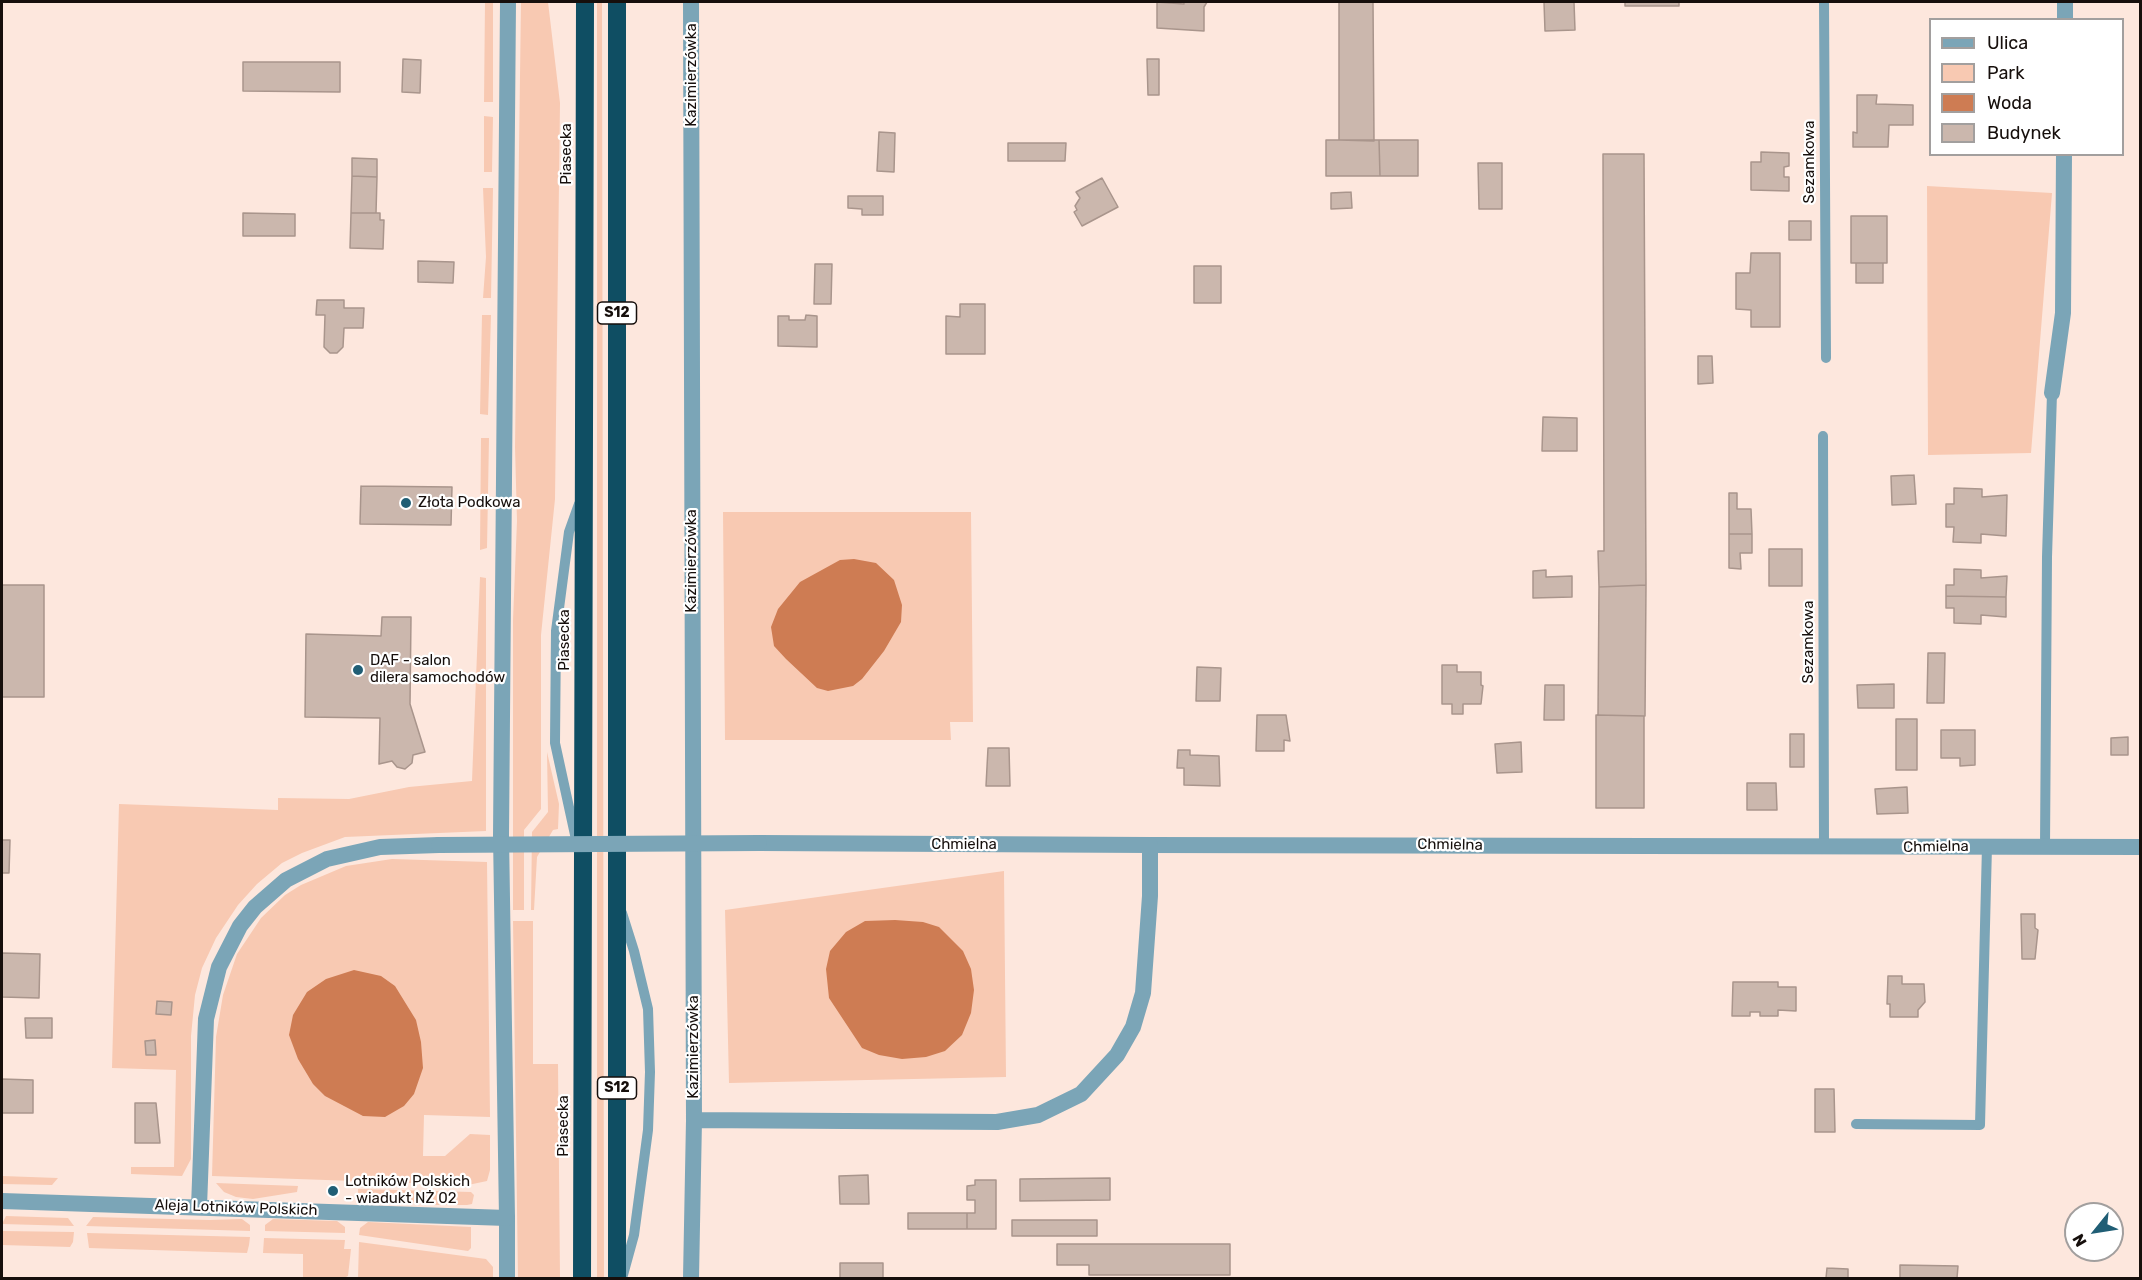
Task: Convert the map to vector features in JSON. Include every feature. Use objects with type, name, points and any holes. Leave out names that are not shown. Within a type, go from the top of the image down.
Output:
[{"type":"highway","name":"Piasecka","points":[[582,1278],[585,2]]},
{"type":"highway","name":"S12","points":[[617,2],[617,1278]]},
{"type":"street","points":[[507,1278],[501,835],[508,2]]},
{"type":"street","name":"Kazimierzówka","points":[[691,2],[694,1120],[691,1278]]},
{"type":"street","points":[[2065,2],[2065,18]]},
{"type":"street","points":[[2052,393],[2063,313],[2064,156]]},
{"type":"street","name":"Chmielna","points":[[199,1207],[206,1019],[219,967],[240,926],[255,907],[286,880],[327,859],[380,847],[759,843],[2140,848]]},
{"type":"street","points":[[694,1120],[997,1122],[1038,1115],[1082,1094],[1117,1055],[1133,1028],[1143,993],[1150,845]]},
{"type":"street","name":"Aleja Lotników Polskich","points":[[2,1201],[507,1218]]},
{"type":"lane","name":"Sezamkowa","points":[[1824,2],[1826,358]]},
{"type":"lane","points":[[2045,846],[2047,557],[2052,393]]},
{"type":"lane","name":"Sezamkowa","points":[[1823,436],[1824,848]]},
{"type":"lane","points":[[582,867],[555,743],[555,732],[556,631],[568,532],[583,493]]},
{"type":"lane","points":[[1856,1124],[1980,1125],[1987,846]]},
{"type":"lane","points":[[617,897],[634,951],[648,1009],[650,1072],[648,1130],[635,1223],[622,1278]]},
{"type":"green space","points":[[485,2],[493,2],[493,102],[484,102]]},
{"type":"green space","points":[[521,2],[548,2],[560,103],[555,499],[541,635],[541,809],[524,830],[524,910],[513,910],[513,620],[517,521],[515,447]]},
{"type":"green space","points":[[597,2],[602,2],[604,1278],[597,1278]]},
{"type":"green space","points":[[484,116],[493,117],[492,172],[484,172]]},
{"type":"green space","points":[[1927,186],[2052,193],[2031,453],[1928,455]]},
{"type":"green space","points":[[483,188],[493,188],[491,298],[483,298],[486,257]]},
{"type":"green space","points":[[482,315],[491,315],[488,415],[480,414]]},
{"type":"green space","points":[[481,438],[489,438],[487,548],[480,550]]},
{"type":"green space","points":[[723,512],[971,512],[973,722],[950,722],[951,740],[725,740]]},
{"type":"green space","points":[[480,577],[486,578],[486,831],[345,837],[282,863],[257,884],[238,905],[216,938],[202,968],[195,995],[191,1036],[191,1159],[182,1176],[131,1174],[131,1167],[174,1167],[176,1070],[112,1068],[119,804],[278,810],[278,798],[349,799],[409,787],[472,781]]},
{"type":"green space","points":[[547,752],[559,804],[558,829],[553,830],[537,857],[534,910],[531,910],[532,832],[548,812]]},
{"type":"green space","points":[[392,859],[487,862],[490,1117],[424,1115],[423,1156],[445,1156],[470,1134],[490,1135],[490,1170],[487,1181],[468,1185],[212,1176],[216,1037],[223,995],[237,954],[261,918],[285,895],[301,885],[346,866]]},
{"type":"green space","points":[[1004,871],[1006,1077],[729,1083],[725,910]]},
{"type":"green space","points":[[513,921],[533,921],[533,1064],[558,1064],[560,1278],[518,1278]]},
{"type":"green space","points":[[2,1176],[58,1178],[52,1185],[2,1184]]},
{"type":"green space","points":[[216,1183],[298,1186],[297,1192],[253,1199],[236,1197],[224,1192]]},
{"type":"green space","points":[[358,1189],[471,1192],[474,1195],[472,1204],[431,1205],[358,1193]]},
{"type":"green space","points":[[6,1216],[68,1218],[74,1226],[2,1224]]},
{"type":"green space","points":[[93,1217],[242,1219],[250,1225],[250,1231],[86,1226]]},
{"type":"green space","points":[[273,1219],[337,1221],[345,1227],[345,1233],[265,1231],[265,1225]]},
{"type":"green space","points":[[368,1222],[471,1227],[471,1248],[468,1251],[359,1235],[360,1228]]},
{"type":"green space","points":[[2,1231],[74,1232],[70,1247],[2,1245]]},
{"type":"green space","points":[[87,1233],[250,1237],[247,1253],[89,1248]]},
{"type":"green space","points":[[264,1238],[345,1240],[344,1249],[351,1249],[348,1276],[344,1278],[303,1278],[303,1254],[263,1253]]},
{"type":"green space","points":[[359,1242],[486,1259],[493,1267],[493,1278],[358,1278]]},
{"type":"water","points":[[854,559],[876,563],[894,580],[902,605],[901,622],[884,651],[862,679],[853,686],[828,691],[817,688],[774,646],[771,627],[778,609],[800,582],[840,560]]},
{"type":"water","points":[[865,921],[923,922],[939,927],[963,951],[971,969],[974,990],[971,1013],[962,1035],[945,1051],[926,1057],[902,1059],[879,1055],[862,1048],[829,998],[826,969],[830,951],[846,932]]},
{"type":"water","points":[[354,970],[381,976],[395,986],[416,1020],[421,1042],[423,1068],[414,1094],[404,1106],[385,1117],[363,1116],[325,1096],[313,1084],[298,1059],[289,1035],[293,1015],[307,992],[326,979]]},
{"type":"building","points":[[1157,2],[1184,4],[1184,2],[1207,2],[1204,7],[1204,31],[1157,28]]},
{"type":"building","points":[[1339,2],[1373,2],[1374,141],[1339,140]]},
{"type":"building","points":[[1544,2],[1574,2],[1575,30],[1545,31]]},
{"type":"building","points":[[1625,2],[1679,2],[1679,6],[1625,6]]},
{"type":"building","points":[[403,59],[421,60],[420,93],[402,92]]},
{"type":"building","points":[[1147,59],[1159,59],[1159,95],[1148,95]]},
{"type":"building","points":[[243,62],[340,62],[340,92],[243,91]]},
{"type":"building","points":[[1857,95],[1877,95],[1876,104],[1913,105],[1913,125],[1889,125],[1888,147],[1853,147],[1853,132],[1857,133]]},
{"type":"building","points":[[879,132],[895,133],[894,172],[877,171]]},
{"type":"building","points":[[1326,140],[1379,140],[1380,176],[1326,176]]},
{"type":"building","points":[[1379,140],[1418,140],[1418,176],[1380,176]]},
{"type":"building","points":[[1008,143],[1066,143],[1065,161],[1008,161]]},
{"type":"building","points":[[1761,152],[1789,153],[1789,166],[1784,167],[1784,177],[1789,177],[1789,191],[1751,190],[1751,162],[1761,162]]},
{"type":"building","points":[[1603,154],[1644,154],[1646,585],[1599,587],[1598,551],[1604,551]]},
{"type":"building","points":[[352,158],[377,159],[377,177],[352,176]]},
{"type":"building","points":[[1478,163],[1502,163],[1502,209],[1479,209]]},
{"type":"building","points":[[352,176],[377,177],[376,213],[351,213]]},
{"type":"building","points":[[1102,178],[1118,207],[1082,226],[1074,212],[1077,210],[1075,206],[1080,198],[1076,192]]},
{"type":"building","points":[[1351,192],[1352,208],[1331,209],[1331,193]]},
{"type":"building","points":[[848,196],[883,196],[883,215],[862,215],[862,209],[848,208]]},
{"type":"building","points":[[243,213],[295,214],[295,236],[243,236]]},
{"type":"building","points":[[351,213],[380,213],[380,220],[384,220],[383,249],[350,248]]},
{"type":"building","points":[[1851,216],[1887,216],[1887,263],[1851,263]]},
{"type":"building","points":[[1789,221],[1811,221],[1811,240],[1789,240]]},
{"type":"building","points":[[1751,253],[1780,253],[1780,327],[1751,327],[1751,310],[1736,309],[1736,273],[1750,273]]},
{"type":"building","points":[[418,261],[454,262],[453,283],[418,282]]},
{"type":"building","points":[[1856,263],[1883,263],[1883,283],[1856,283]]},
{"type":"building","points":[[815,264],[832,264],[831,304],[814,304]]},
{"type":"building","points":[[1194,266],[1221,266],[1221,303],[1194,303]]},
{"type":"building","points":[[317,300],[344,300],[344,308],[364,308],[363,328],[344,328],[343,347],[337,353],[330,353],[324,347],[325,315],[316,315]]},
{"type":"building","points":[[960,304],[985,304],[985,354],[946,354],[946,316],[960,317]]},
{"type":"building","points":[[806,315],[817,316],[817,347],[778,346],[778,316],[789,316],[789,320],[805,320]]},
{"type":"building","points":[[1698,356],[1712,356],[1713,383],[1698,384]]},
{"type":"building","points":[[1543,417],[1577,418],[1577,451],[1542,451]]},
{"type":"building","points":[[1914,475],[1916,504],[1892,505],[1891,476]]},
{"type":"building","name":"Złota Podkowa","points":[[361,486],[452,487],[451,525],[360,524]]},
{"type":"building","points":[[1954,488],[1982,489],[1982,497],[2007,495],[2006,536],[1981,534],[1981,543],[1953,542],[1954,527],[1946,527],[1946,504],[1954,504]]},
{"type":"building","points":[[1729,493],[1737,493],[1737,509],[1751,509],[1752,534],[1729,534]]},
{"type":"building","points":[[1729,534],[1752,534],[1752,553],[1740,553],[1741,569],[1729,568]]},
{"type":"building","points":[[1769,549],[1802,549],[1802,586],[1769,586]]},
{"type":"building","points":[[1954,569],[1981,570],[1981,578],[2007,576],[2006,597],[1946,596],[1946,585],[1954,585]]},
{"type":"building","points":[[1546,570],[1546,577],[1572,576],[1572,597],[1533,598],[1533,571]]},
{"type":"building","points":[[2,585],[44,585],[44,697],[2,697]]},
{"type":"building","points":[[1646,585],[1645,716],[1598,715],[1599,587]]},
{"type":"building","points":[[1946,596],[2006,597],[2006,617],[1981,615],[1981,624],[1954,623],[1954,608],[1946,608]]},
{"type":"building","name":"DAF - salon dilera samochodów","points":[[382,617],[411,617],[410,704],[425,752],[413,755],[412,763],[405,769],[397,767],[392,761],[379,764],[380,718],[305,717],[306,634],[381,636]]},
{"type":"building","points":[[1928,653],[1945,653],[1944,703],[1927,703]]},
{"type":"building","points":[[1442,665],[1457,665],[1457,672],[1481,672],[1481,685],[1483,686],[1481,704],[1463,704],[1463,714],[1452,714],[1452,704],[1442,704]]},
{"type":"building","points":[[1197,667],[1221,668],[1220,701],[1196,701]]},
{"type":"building","points":[[1894,684],[1894,708],[1858,708],[1857,685]]},
{"type":"building","points":[[1545,685],[1564,685],[1564,720],[1544,720]]},
{"type":"building","points":[[1257,715],[1286,715],[1290,741],[1284,740],[1284,751],[1256,751]]},
{"type":"building","points":[[1596,715],[1644,716],[1644,808],[1596,808]]},
{"type":"building","points":[[1896,719],[1917,719],[1917,770],[1896,770]]},
{"type":"building","points":[[1941,730],[1975,730],[1975,765],[1960,766],[1960,758],[1941,758]]},
{"type":"building","points":[[1790,734],[1804,734],[1804,767],[1790,767]]},
{"type":"building","points":[[2128,737],[2128,755],[2111,755],[2111,738]]},
{"type":"building","points":[[1521,742],[1522,772],[1497,773],[1495,744]]},
{"type":"building","points":[[988,748],[1009,748],[1010,786],[986,786]]},
{"type":"building","points":[[1178,750],[1190,750],[1190,755],[1219,756],[1220,786],[1184,785],[1184,768],[1177,768]]},
{"type":"building","points":[[1747,783],[1776,783],[1777,810],[1747,810]]},
{"type":"building","points":[[1907,787],[1908,813],[1877,814],[1875,789]]},
{"type":"building","points":[[2,840],[10,840],[9,873],[2,873]]},
{"type":"building","points":[[2021,914],[2035,914],[2035,928],[2038,930],[2035,959],[2022,959]]},
{"type":"building","points":[[2,953],[40,954],[39,998],[2,997]]},
{"type":"building","points":[[1888,976],[1902,976],[1902,984],[1924,984],[1925,1002],[1918,1010],[1918,1017],[1890,1017],[1890,1004],[1887,1004]]},
{"type":"building","points":[[1733,982],[1778,982],[1778,987],[1796,987],[1796,1011],[1778,1010],[1778,1016],[1760,1016],[1760,1012],[1750,1012],[1750,1016],[1732,1016]]},
{"type":"building","points":[[157,1001],[172,1002],[171,1015],[156,1014]]},
{"type":"building","points":[[25,1018],[52,1018],[52,1038],[26,1038]]},
{"type":"building","points":[[155,1040],[156,1055],[146,1055],[145,1041]]},
{"type":"building","points":[[2,1079],[33,1080],[33,1113],[2,1113]]},
{"type":"building","points":[[1815,1089],[1834,1089],[1835,1132],[1815,1132]]},
{"type":"building","points":[[135,1103],[156,1103],[160,1143],[135,1143]]},
{"type":"building","points":[[868,1175],[869,1204],[840,1204],[839,1176]]},
{"type":"building","points":[[1110,1178],[1110,1200],[1020,1201],[1020,1179]]},
{"type":"building","points":[[975,1180],[996,1180],[996,1229],[967,1229],[967,1213],[975,1213],[975,1200],[967,1200],[967,1186],[975,1185]]},
{"type":"building","points":[[908,1213],[967,1213],[967,1229],[908,1229]]},
{"type":"building","points":[[1012,1220],[1097,1220],[1097,1236],[1012,1236]]},
{"type":"building","points":[[1057,1244],[1230,1244],[1230,1275],[1089,1275],[1089,1265],[1057,1265]]},
{"type":"building","points":[[840,1263],[883,1263],[883,1278],[840,1278]]},
{"type":"building","points":[[1900,1265],[1958,1266],[1957,1278],[1900,1278]]},
{"type":"building","points":[[1827,1268],[1848,1269],[1848,1278],[1826,1278]]},
{"type":"place","name":"Złota Podkowa","points":[[406,503]]},
{"type":"place","name":"DAF - salon dilera samochodów","points":[[358,670]]},
{"type":"place","name":"Lotników Polskich - wiadukt NŻ 02","points":[[333,1191]]}]
